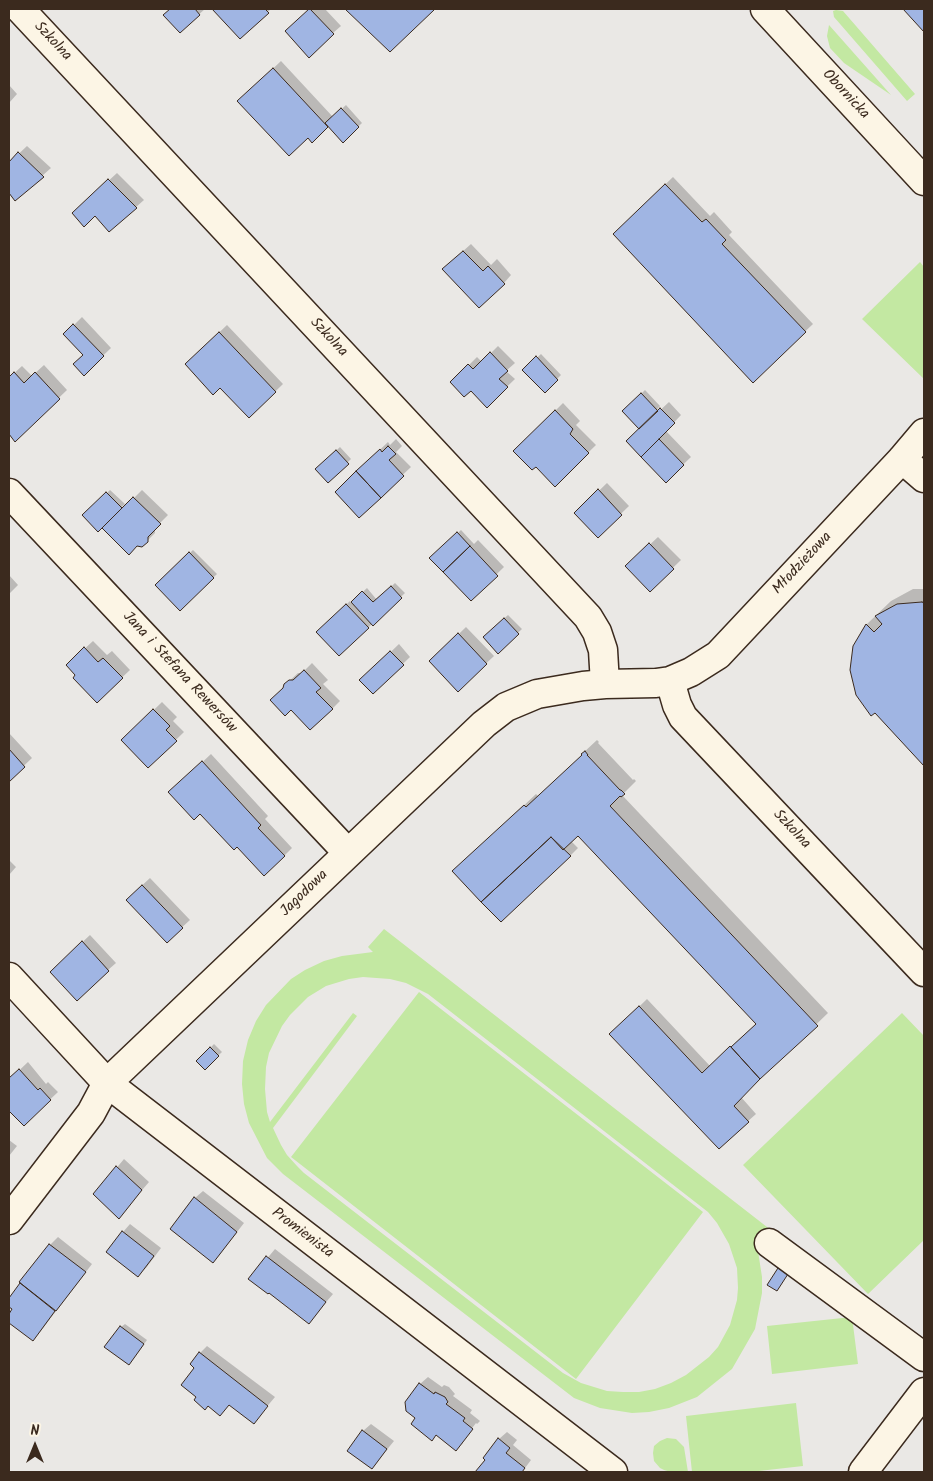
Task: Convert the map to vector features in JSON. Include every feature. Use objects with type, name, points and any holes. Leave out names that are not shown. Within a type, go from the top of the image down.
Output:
[{"type":"street","name":"Szkolna","points":[[20,9],[588,617],[597,632],[602,650],[605,684]]},
{"type":"street","name":"Obornicka","points":[[765,9],[924,180]]},
{"type":"street","name":"Młodzieżowa","points":[[670,681],[691,672],[718,655],[902,459],[924,433]]},
{"type":"street","points":[[902,459],[924,478]]},
{"type":"street","name":"Jana i Stefana Rewersów","points":[[9,493],[348,853]]},
{"type":"street","name":"Szkolna","points":[[670,681],[683,716],[924,972]]},
{"type":"street","name":"Jagodowa","points":[[9,1220],[91,1113],[107,1083],[484,724],[506,707],[537,694],[553,690],[605,684],[670,681]]},
{"type":"street","name":"Promienista","points":[[9,976],[107,1083],[613,1472]]},
{"type":"street","points":[[769,1243],[924,1357]]},
{"type":"street","points":[[863,1472],[924,1392]]},
{"type":"green space","points":[[833,11],[843,11],[915,94],[907,101],[834,17]]},
{"type":"green space","points":[[829,25],[891,95],[844,63],[830,48],[827,36]]},
{"type":"green space","points":[[920,262],[924,267],[924,379],[862,319]]},
{"type":"green space","points":[[384,929],[776,1234],[758,1251],[762,1277],[762,1293],[755,1329],[732,1369],[697,1397],[669,1408],[632,1413],[600,1408],[574,1398],[283,1174],[267,1158],[249,1123],[244,1104],[242,1084],[243,1061],[248,1040],[256,1021],[266,1005],[291,979],[324,961],[342,956],[373,952],[368,947]],"holes":[[[363,977],[390,979],[406,983],[428,994],[708,1212],[729,1244],[737,1268],[738,1288],[737,1300],[730,1325],[718,1347],[709,1357],[686,1375],[655,1389],[639,1392],[607,1391],[581,1383],[563,1373],[304,1173],[287,1155],[273,1128],[357,1016],[353,1013],[270,1122],[265,1089],[266,1067],[269,1053],[282,1026],[308,997],[326,986]]]},
{"type":"green space","points":[[419,992],[703,1212],[576,1379],[291,1157]]},
{"type":"green space","points":[[902,1013],[924,1036],[924,1240],[868,1294],[743,1165]]},
{"type":"green space","points":[[852,1317],[858,1364],[772,1374],[767,1326]]},
{"type":"green space","points":[[796,1403],[803,1466],[750,1472],[692,1472],[686,1416]]},
{"type":"green space","points":[[667,1438],[676,1439],[684,1447],[688,1472],[664,1470],[654,1461],[654,1446]]},
{"type":"building","points":[[170,9],[195,9],[200,15],[180,33],[163,15]]},
{"type":"building","points":[[212,9],[265,9],[269,13],[240,39]]},
{"type":"building","points":[[309,9],[334,34],[309,58],[285,31]]},
{"type":"building","points":[[345,9],[433,9],[434,10],[390,52]]},
{"type":"building","points":[[903,9],[924,9],[924,32]]},
{"type":"building","points":[[273,68],[328,127],[312,143],[308,138],[289,156],[237,101]]},
{"type":"building","points":[[341,108],[359,127],[343,143],[325,123]]},
{"type":"building","points":[[18,152],[44,177],[15,201],[9,193],[9,162]]},
{"type":"building","points":[[108,179],[137,208],[109,232],[95,216],[84,227],[72,213]]},
{"type":"building","points":[[665,184],[702,222],[706,219],[726,240],[722,244],[806,332],[753,383],[613,234]]},
{"type":"building","points":[[463,251],[483,271],[488,266],[505,284],[479,308],[442,269]]},
{"type":"building","points":[[73,324],[104,356],[84,376],[73,364],[83,355],[63,334]]},
{"type":"building","points":[[219,332],[276,392],[249,418],[220,388],[213,395],[185,364]]},
{"type":"building","points":[[490,352],[508,371],[499,379],[508,387],[487,408],[471,391],[464,397],[450,382],[468,364],[473,369]]},
{"type":"building","points":[[536,356],[558,380],[545,393],[522,370]]},
{"type":"building","points":[[14,372],[24,383],[35,372],[60,399],[15,442],[9,434],[9,377]]},
{"type":"building","points":[[641,393],[658,411],[639,429],[622,411]]},
{"type":"building","points":[[660,408],[675,423],[641,457],[626,441]]},
{"type":"building","points":[[555,410],[573,429],[570,434],[589,453],[555,487],[536,467],[532,470],[513,451]]},
{"type":"building","points":[[659,439],[684,465],[666,483],[641,457]]},
{"type":"building","points":[[388,446],[396,454],[389,460],[404,476],[381,498],[356,471],[380,449],[382,452]]},
{"type":"building","points":[[336,450],[349,464],[328,483],[315,469]]},
{"type":"building","points":[[356,471],[381,498],[359,518],[335,492]]},
{"type":"building","points":[[598,489],[622,515],[598,538],[574,513]]},
{"type":"building","points":[[106,492],[122,508],[98,532],[82,515]]},
{"type":"building","points":[[133,497],[161,524],[148,537],[148,542],[142,547],[137,546],[129,555],[102,528]]},
{"type":"building","points":[[457,532],[470,546],[443,572],[429,558]]},
{"type":"building","points":[[649,543],[674,569],[650,592],[625,566]]},
{"type":"building","points":[[470,546],[498,576],[471,601],[443,572]]},
{"type":"building","points":[[189,552],[214,578],[180,611],[155,585]]},
{"type":"building","points":[[391,586],[402,598],[373,626],[351,602],[362,591],[373,602]]},
{"type":"building","points":[[924,603],[924,766],[875,713],[871,716],[856,695],[850,670],[853,646],[866,624],[874,632],[882,624],[875,616],[897,604]]},
{"type":"building","points":[[346,604],[369,628],[339,656],[316,632]]},
{"type":"building","points":[[504,618],[519,634],[498,654],[483,637]]},
{"type":"building","points":[[458,633],[487,664],[458,692],[429,661]]},
{"type":"building","points":[[84,647],[98,662],[103,658],[123,678],[97,703],[73,678],[75,675],[66,665]]},
{"type":"building","points":[[390,651],[404,665],[373,694],[359,680]]},
{"type":"building","points":[[304,670],[321,688],[316,692],[333,709],[310,730],[291,710],[285,716],[270,700],[283,688],[284,684],[289,680],[293,680]]},
{"type":"building","points":[[153,709],[170,726],[166,730],[177,741],[148,768],[121,740]]},
{"type":"building","points":[[9,749],[25,767],[9,782]]},
{"type":"building","points":[[585,751],[625,794],[620,796],[610,806],[818,1026],[760,1079],[731,1047],[756,1024],[578,836],[563,850],[551,837],[481,902],[452,871],[524,805],[526,807]]},
{"type":"building","points":[[202,761],[261,825],[258,828],[285,856],[264,876],[237,847],[234,850],[200,814],[194,820],[168,792]]},
{"type":"building","points":[[551,837],[571,856],[501,922],[481,902]]},
{"type":"building","points":[[142,885],[183,928],[167,943],[126,900]]},
{"type":"building","points":[[82,941],[109,971],[77,1001],[50,972]]},
{"type":"building","points":[[639,1006],[702,1073],[730,1046],[760,1079],[734,1106],[749,1122],[719,1149],[609,1034]]},
{"type":"building","points":[[210,1047],[219,1056],[205,1070],[196,1061]]},
{"type":"building","points":[[19,1069],[38,1090],[40,1088],[51,1100],[24,1126],[9,1111],[9,1078]]},
{"type":"building","points":[[116,1166],[142,1190],[119,1219],[93,1194]]},
{"type":"building","points":[[194,1197],[237,1232],[213,1263],[170,1229]]},
{"type":"building","points":[[122,1231],[154,1256],[138,1277],[106,1252]]},
{"type":"building","points":[[49,1244],[86,1272],[56,1311],[19,1282]]},
{"type":"building","points":[[266,1256],[326,1302],[309,1324],[248,1279]]},
{"type":"building","points":[[778,1268],[788,1274],[777,1291],[767,1285]]},
{"type":"building","points":[[20,1283],[55,1311],[33,1341],[9,1323],[9,1314],[12,1309],[9,1307],[9,1298]]},
{"type":"building","points":[[120,1326],[144,1344],[129,1365],[104,1347]]},
{"type":"building","points":[[199,1352],[268,1406],[254,1424],[229,1405],[220,1416],[208,1406],[205,1410],[194,1400],[196,1397],[181,1385],[194,1368],[190,1364]]},
{"type":"building","points":[[419,1383],[434,1394],[435,1392],[445,1397],[448,1402],[446,1404],[465,1418],[463,1421],[473,1429],[456,1451],[436,1435],[432,1441],[411,1424],[415,1418],[406,1411],[405,1402]]},
{"type":"building","points":[[362,1430],[387,1449],[372,1469],[347,1451]]},
{"type":"building","points":[[498,1438],[510,1448],[506,1453],[525,1468],[522,1472],[475,1472],[485,1460],[483,1458]]}]
